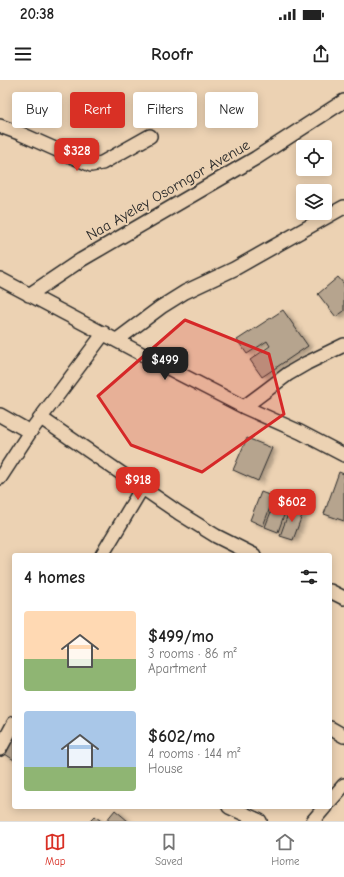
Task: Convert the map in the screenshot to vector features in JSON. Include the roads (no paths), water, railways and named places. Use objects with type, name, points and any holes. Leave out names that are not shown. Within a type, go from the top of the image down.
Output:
[{"type":"street","name":"Naa Ayeley Osorngor Avenue","points":[[29,295],[81,260],[256,158],[344,101]]},
{"type":"street","points":[[0,126],[91,165],[102,163],[150,136]]},
{"type":"street","points":[[117,340],[161,307],[185,292],[234,269],[344,207]]},
{"type":"street","points":[[0,279],[244,407],[300,432],[344,455]]},
{"type":"street","points":[[0,478],[30,432],[104,333]]},
{"type":"street","points":[[244,407],[294,371],[344,345]]},
{"type":"street","points":[[0,415],[30,432]]},
{"type":"street","points":[[41,418],[142,488],[216,536],[250,553]]},
{"type":"street","points":[[103,553],[142,488]]},
{"type":"street","points":[[332,592],[344,598]]},
{"type":"street","points":[[0,749],[12,727]]},
{"type":"street","points":[[332,729],[344,736]]},
{"type":"street","points":[[332,799],[344,785]]},
{"type":"street","points":[[233,809],[260,821]]},
{"type":"street","points":[[313,821],[323,809]]}]
